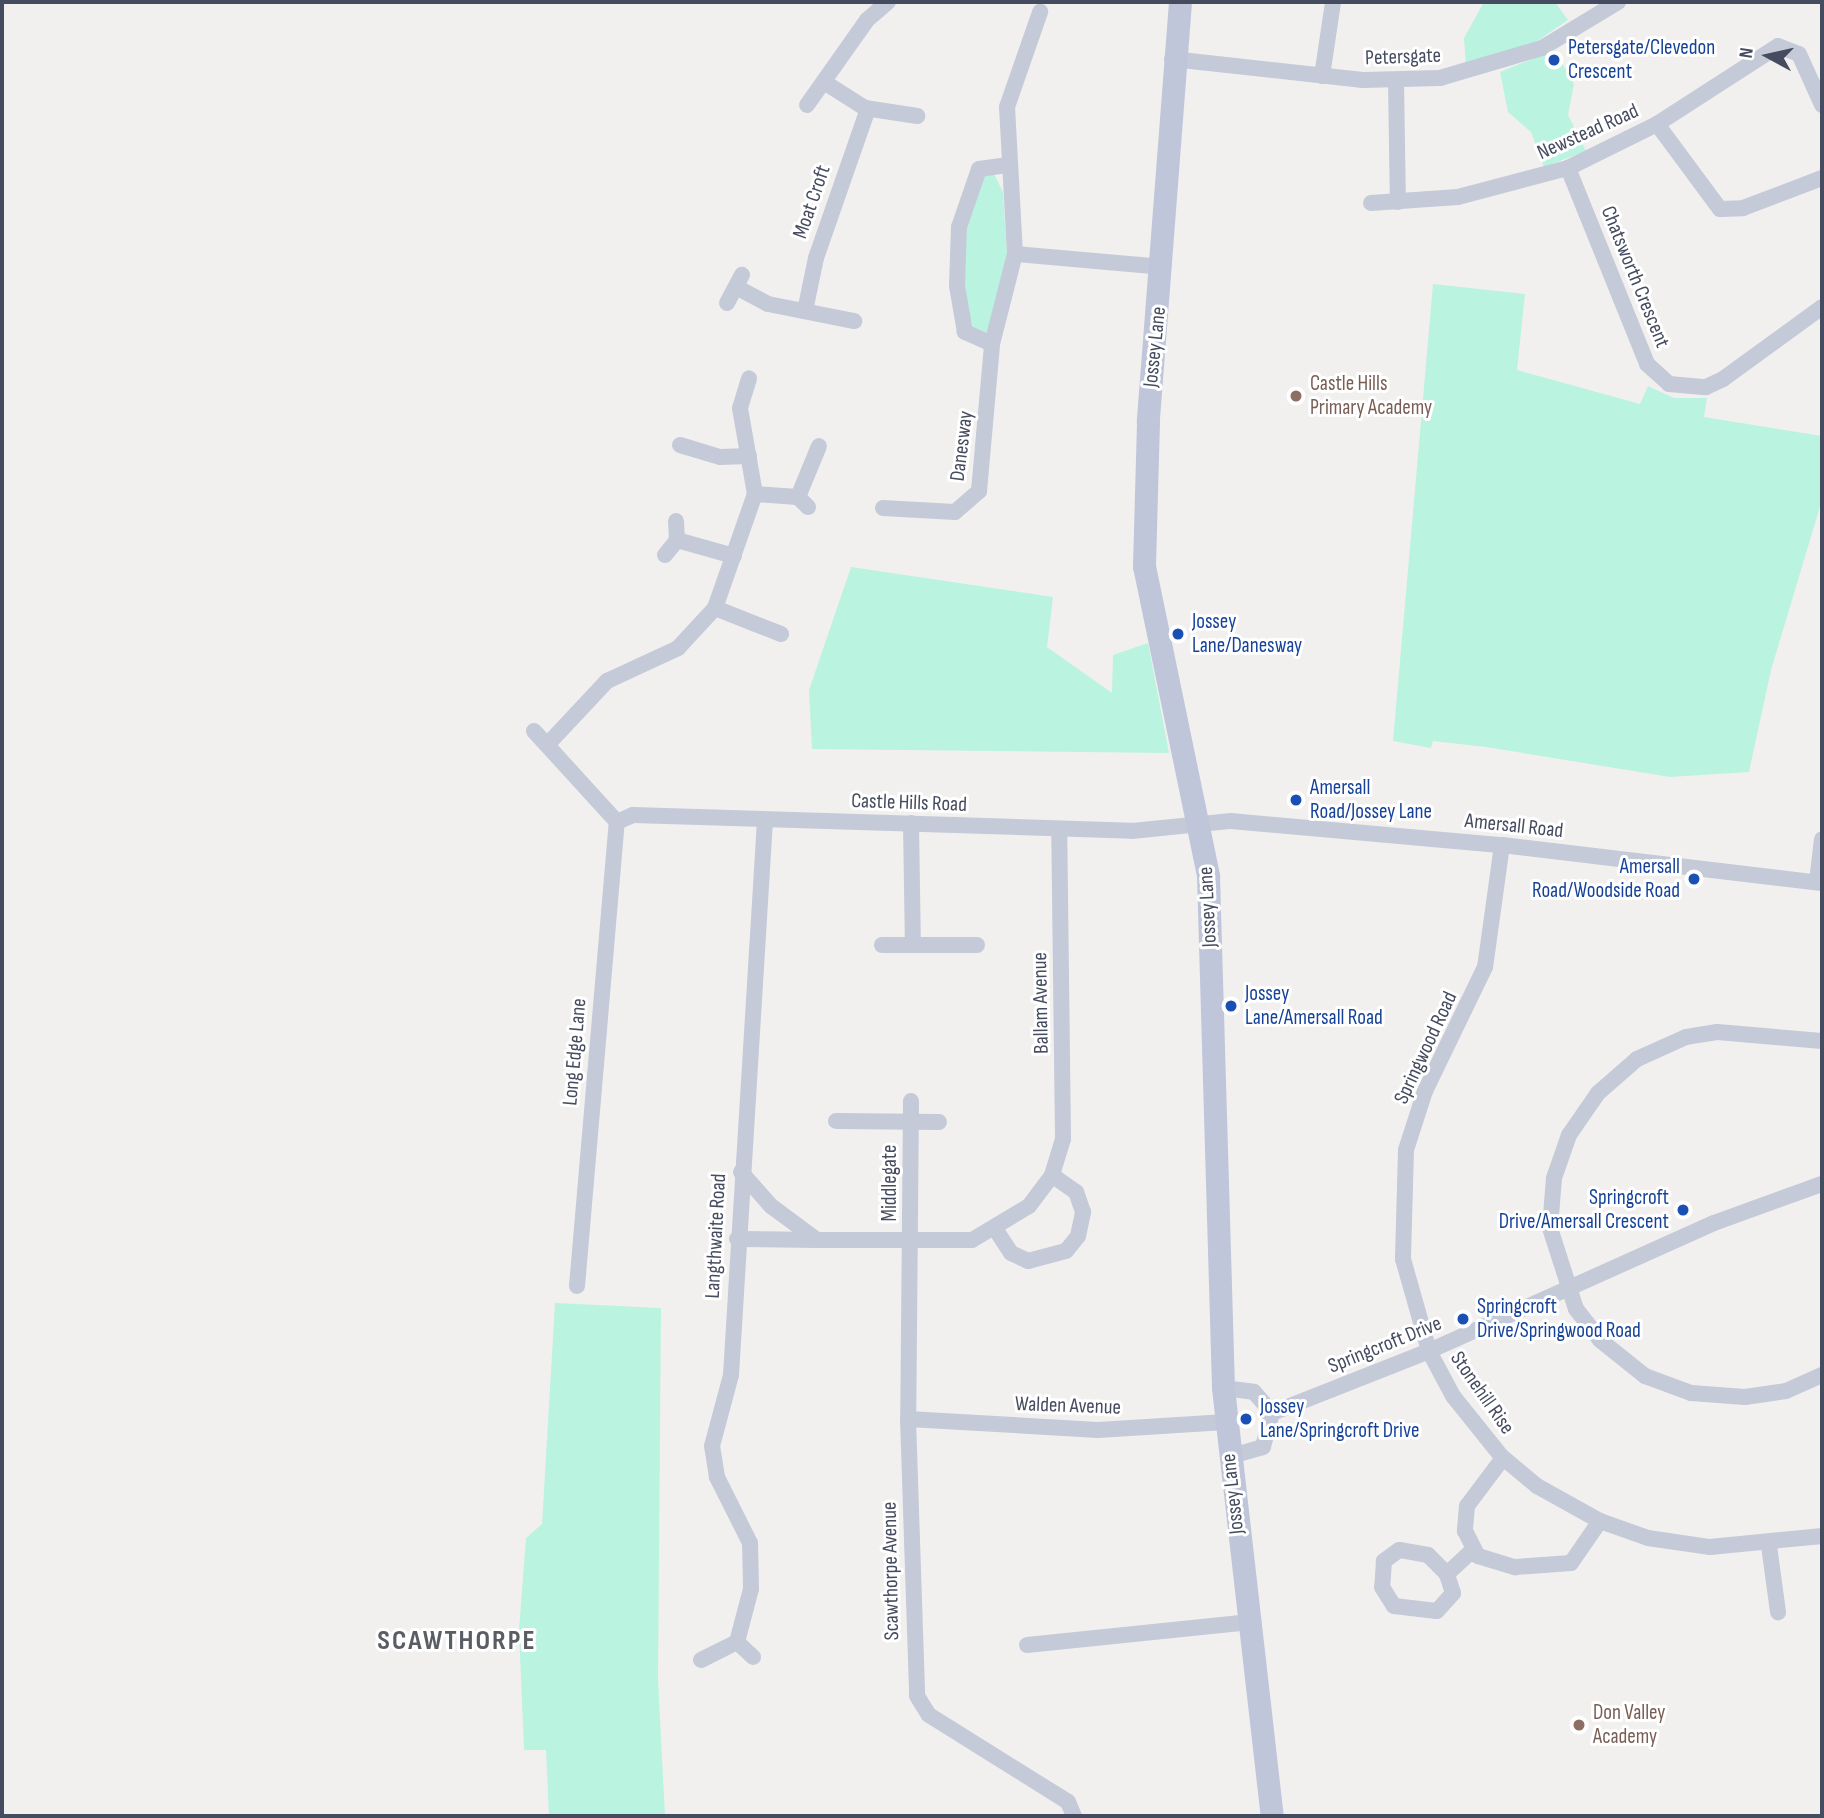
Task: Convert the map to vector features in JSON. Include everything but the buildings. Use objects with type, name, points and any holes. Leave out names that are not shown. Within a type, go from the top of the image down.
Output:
[{"type":"street","points":[[807,105],[867,20],[888,2]]},
{"type":"street","name":"Jossey Lane","points":[[1180,2],[1172,59],[1163,267],[1148,422],[1144,566],[1200,823],[1210,938],[1223,1388],[1272,1816]]},
{"type":"street","points":[[1322,76],[1333,2]]},
{"type":"street","name":"Petersgate","points":[[1172,59],[1322,76],[1395,81],[1510,61],[1618,2]]},
{"type":"street","name":"Danesway","points":[[883,508],[941,514],[972,502],[982,480],[992,344],[1015,254],[1007,165],[1007,107],[1041,7]]},
{"type":"street","name":"Newstead Road","points":[[1371,203],[1458,197],[1568,168],[1657,124],[1778,46],[1800,54],[1822,105]]},
{"type":"street","points":[[1395,81],[1398,202]]},
{"type":"street","points":[[824,82],[868,109],[917,116]]},
{"type":"street","name":"Moat Croft","points":[[805,311],[816,258],[868,109]]},
{"type":"street","points":[[1657,124],[1720,209],[1743,208],[1822,178]]},
{"type":"street","points":[[992,344],[965,332],[958,240],[976,174],[988,164],[1007,165]]},
{"type":"street","name":"Chatsworth Crescent","points":[[1568,168],[1647,365],[1669,384],[1706,387],[1723,379],[1822,307]]},
{"type":"street","points":[[1015,254],[1163,267]]},
{"type":"street","points":[[727,303],[739,281],[768,304],[854,321]]},
{"type":"street","points":[[547,745],[597,688],[692,639],[715,608],[755,494],[740,408],[748,378]]},
{"type":"street","points":[[680,445],[720,457],[749,456]]},
{"type":"street","points":[[755,494],[803,502],[819,446]]},
{"type":"street","points":[[665,555],[677,540],[676,521]]},
{"type":"street","points":[[677,540],[734,556]]},
{"type":"street","points":[[715,608],[782,634]]},
{"type":"street","points":[[534,731],[618,822]]},
{"type":"street","name":"Castle Hills Road","points":[[618,822],[633,816],[1132,831],[1200,823]]},
{"type":"street","name":"Langthwaite Road","points":[[737,1642],[751,1589],[750,1543],[717,1477],[712,1446],[731,1375],[741,1172],[765,820]]},
{"type":"street","name":"Long Edge Lane","points":[[577,1286],[618,822]]},
{"type":"street","points":[[911,823],[913,945]]},
{"type":"street","name":"Amersall Road","points":[[1200,823],[1502,845],[1820,883]]},
{"type":"street","name":"Ballam Avenue","points":[[737,1239],[911,1243],[972,1240],[996,1230],[1029,1206],[1052,1175],[1064,1129],[1059,829]]},
{"type":"street","points":[[1820,883],[1822,839]]},
{"type":"street","name":"Springwood Road","points":[[1429,1351],[1403,1259],[1406,1150],[1425,1091],[1485,967],[1502,845]]},
{"type":"street","points":[[882,945],[977,945]]},
{"type":"street","points":[[1822,1041],[1735,1032],[1686,1037],[1637,1059],[1604,1086],[1569,1135],[1554,1178],[1550,1228],[1567,1289],[1586,1324],[1613,1353],[1672,1387],[1745,1397],[1822,1376]]},
{"type":"street","name":"Middlegate","points":[[911,1101],[911,1243]]},
{"type":"street","name":"Middlegate","points":[[836,1121],[939,1122]]},
{"type":"street","points":[[741,1172],[771,1206],[817,1240]]},
{"type":"street","points":[[996,1230],[1019,1258],[1047,1261],[1066,1251],[1078,1236],[1083,1212],[1076,1192],[1052,1175]]},
{"type":"street","name":"Springcroft Drive","points":[[1272,1413],[1429,1351],[1714,1223],[1822,1184]]},
{"type":"street","name":"Scawthorpe Avenue","points":[[911,1243],[908,1419],[917,1696],[929,1716],[1068,1802],[1074,1816]]},
{"type":"street","name":"Stonehill Rise","points":[[1429,1351],[1453,1396],[1503,1458],[1537,1486],[1600,1521],[1686,1544],[1769,1546],[1822,1536]]},
{"type":"street","points":[[1223,1388],[1254,1392],[1272,1413],[1263,1447],[1229,1457]]},
{"type":"street","name":"Walden Avenue","points":[[908,1419],[1098,1430],[1226,1422]]},
{"type":"street","name":"Stonehill Rise","points":[[1474,1550],[1465,1531],[1467,1506],[1503,1458]]},
{"type":"street","points":[[1447,1574],[1474,1550],[1486,1561],[1515,1567],[1571,1563],[1600,1521]]},
{"type":"street","points":[[1769,1546],[1778,1612]]},
{"type":"street","points":[[1399,1549],[1428,1555],[1447,1574],[1453,1593],[1437,1611],[1394,1606],[1382,1587],[1384,1561],[1399,1549]]},
{"type":"street","points":[[1027,1645],[1248,1622]]},
{"type":"street","points":[[701,1660],[737,1642],[752,1657]]},
{"type":"green space","points":[[1484,2],[1555,2],[1568,20],[1524,50],[1466,66],[1464,38]]},
{"type":"green space","points":[[1555,50],[1574,84],[1568,115],[1586,151],[1544,167],[1531,132],[1508,112],[1500,72]]},
{"type":"green space","points":[[993,172],[1003,192],[1007,255],[989,331],[976,337],[961,290],[965,223],[981,174]]},
{"type":"green space","points":[[1433,284],[1525,294],[1517,370],[1640,404],[1648,386],[1674,398],[1707,398],[1704,417],[1822,436],[1822,500],[1771,670],[1749,772],[1670,777],[1486,747],[1433,741],[1431,748],[1393,741]]},
{"type":"green space","points":[[851,567],[1053,597],[1047,647],[1112,693],[1113,655],[1148,643],[1169,753],[812,749],[809,690]]},
{"type":"green space","points":[[555,1303],[661,1308],[658,1679],[665,1816],[549,1816],[546,1750],[524,1750],[519,1630],[526,1538],[542,1524]]},
{"type":"place","name":"Petersgate/Clevedon Crescent","points":[[1554,60]]},
{"type":"place","name":"Castle Hills Primary Academy","points":[[1296,396]]},
{"type":"place","name":"Jossey Lane/Danesway","points":[[1178,634]]},
{"type":"place","name":"Amersall Road/Jossey Lane","points":[[1296,800]]},
{"type":"place","name":"Amersall Road/Woodside Road","points":[[1694,879]]},
{"type":"place","name":"Jossey Lane/Amersall Road","points":[[1231,1006]]},
{"type":"place","name":"Springcroft Drive/Amersall Crescent","points":[[1683,1210]]},
{"type":"place","name":"Springcroft Drive/Springwood Road","points":[[1463,1319]]},
{"type":"place","name":"Jossey Lane/Springcroft Drive","points":[[1246,1419]]},
{"type":"place","name":"Don Valley Academy","points":[[1579,1725]]},
{"type":"district","name":"SCAWTHORPE","points":[[457,1641]]}]
